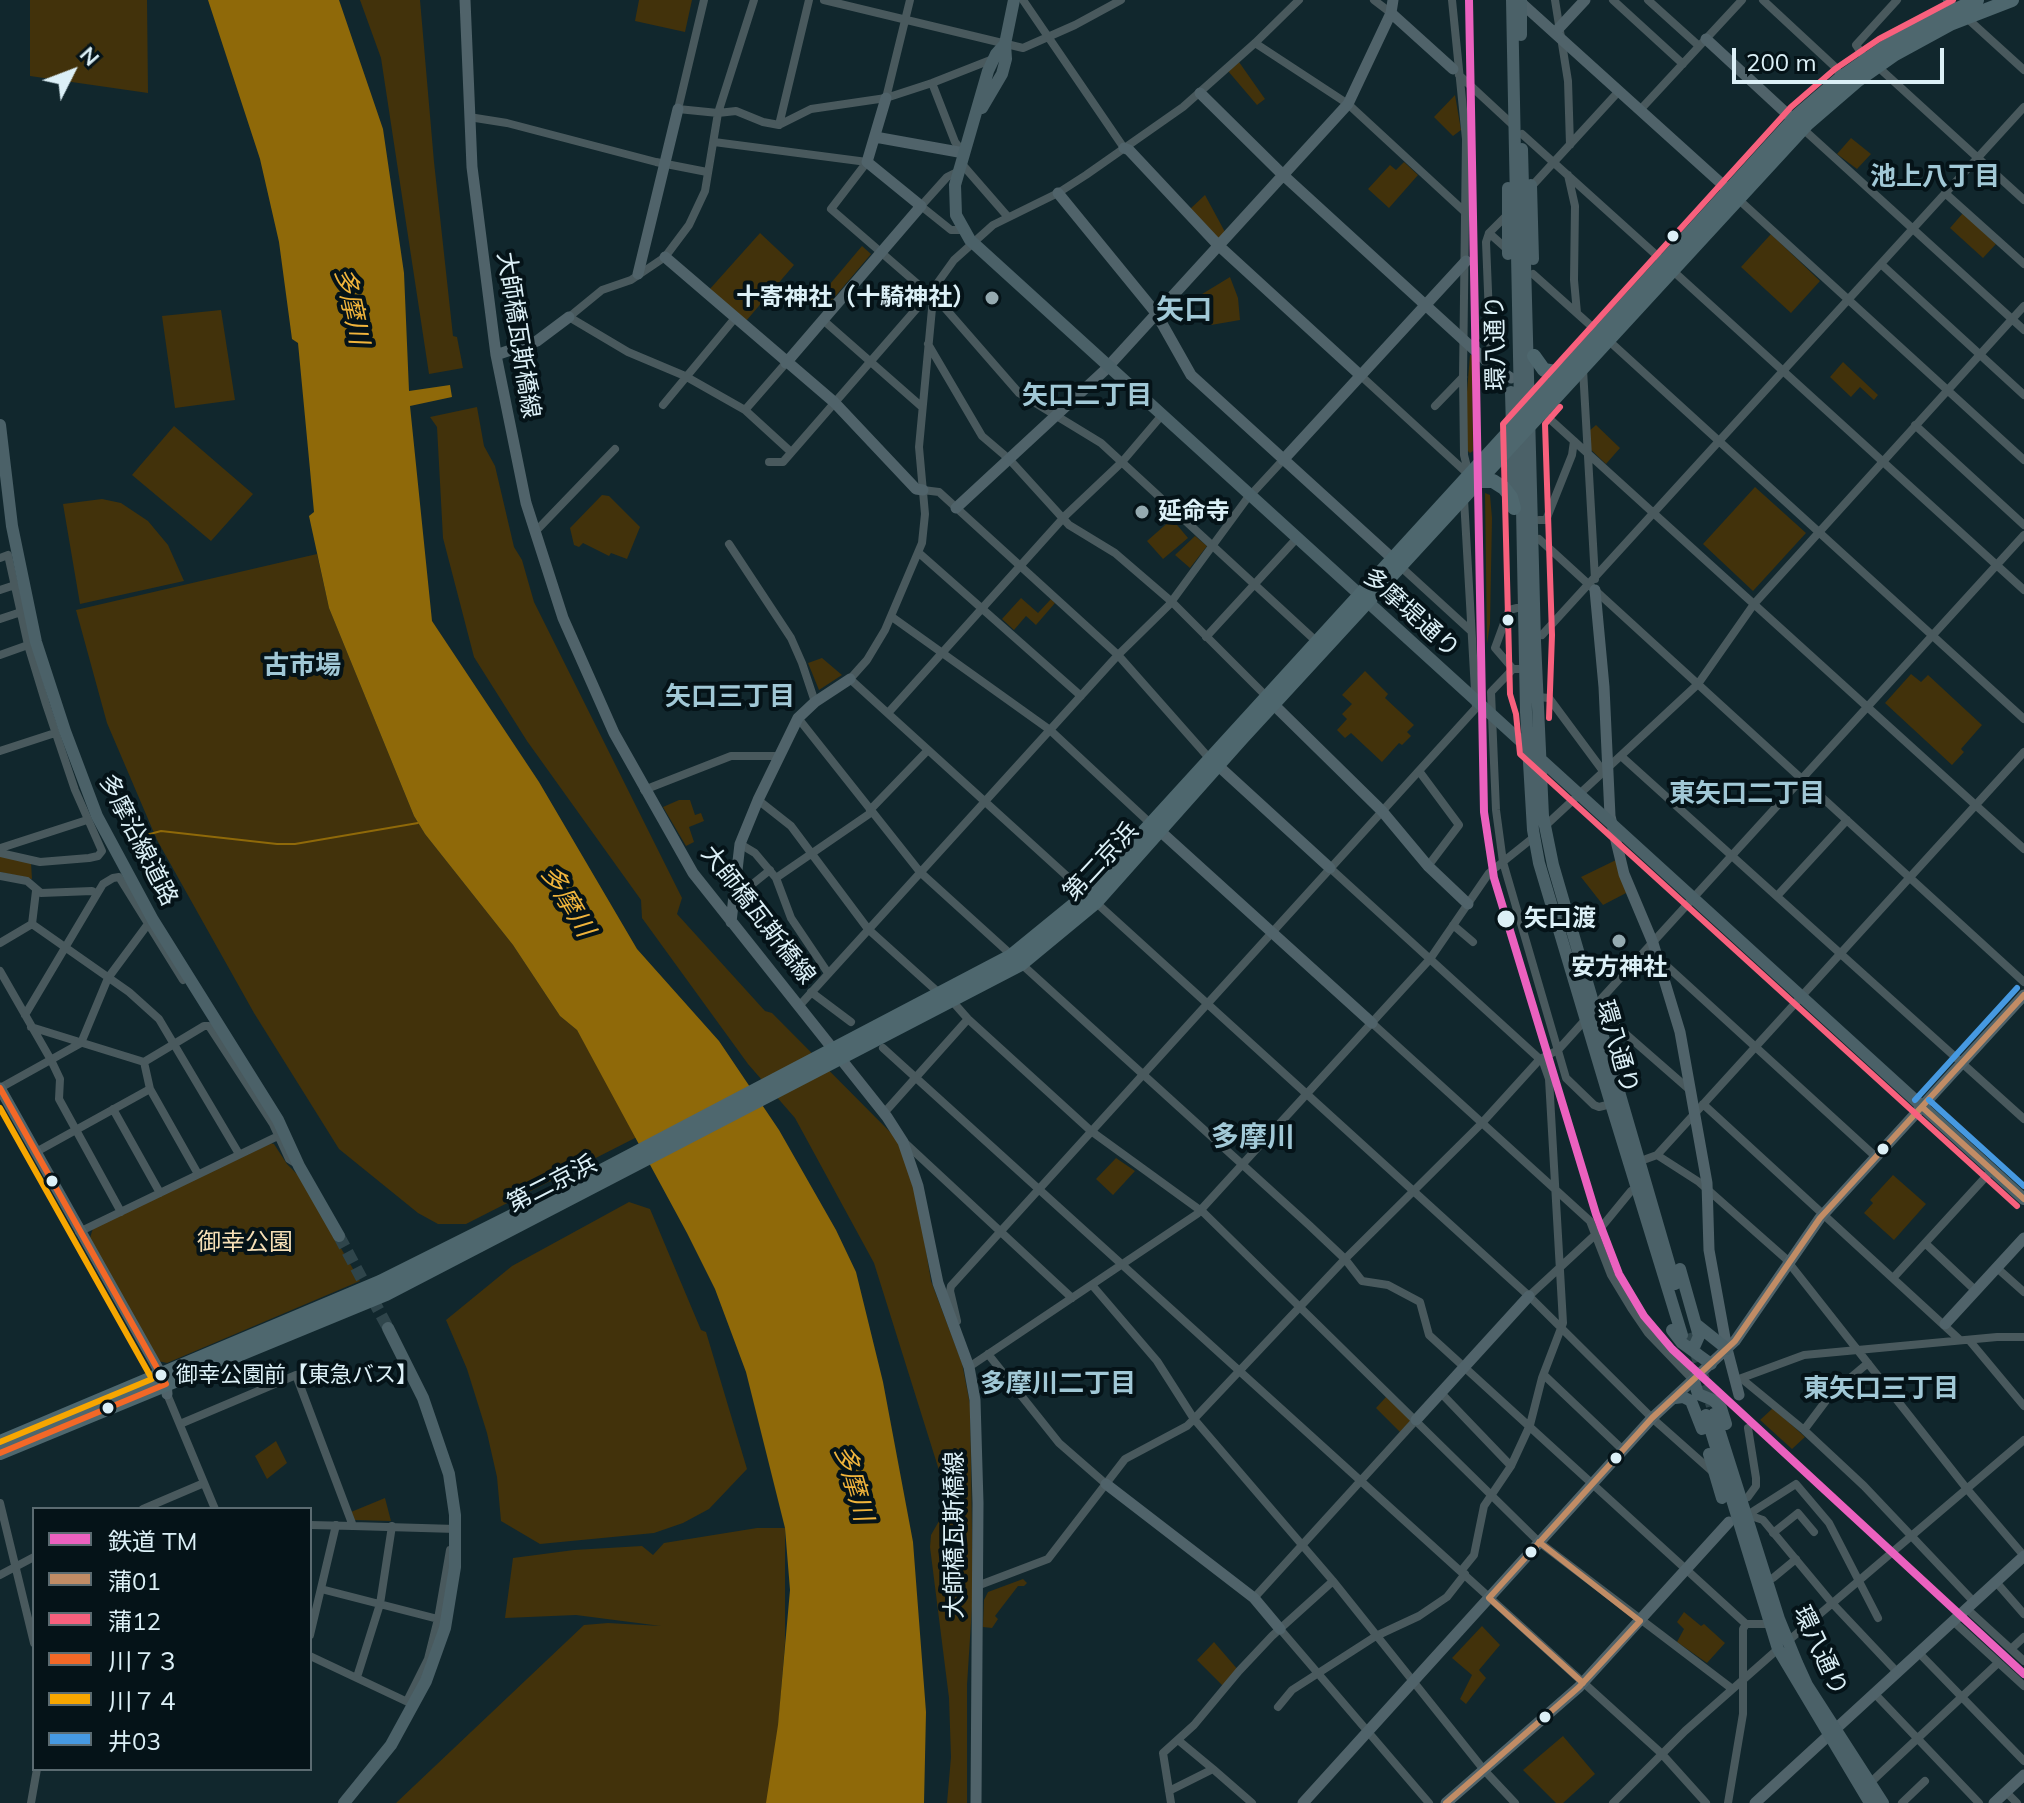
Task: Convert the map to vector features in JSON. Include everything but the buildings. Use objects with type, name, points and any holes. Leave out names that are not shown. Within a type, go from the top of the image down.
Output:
[{"type":"highway","name":"第二京浜","points":[[1397,563],[1464,499],[1474,478],[1512,446],[1565,369],[1603,337],[1842,77],[1922,39],[1957,9],[1977,0]]},
{"type":"highway","name":"第二京浜","points":[[1957,9],[2012,0]]},
{"type":"highway","name":"第二京浜","points":[[1798,124],[1838,95],[1872,63]]},
{"type":"highway","name":"第二京浜","points":[[0,1453],[348,1303],[588,1178],[852,1048],[953,1002],[1016,960],[1092,898],[1474,478],[1512,429],[1538,411],[1583,368],[1603,337]]},
{"type":"highway","points":[[1534,356],[1544,370],[1555,372],[1565,369]]},
{"type":"highway","points":[[1474,478],[1493,481],[1504,488],[1514,508]]},
{"type":"highway","name":"第二京浜","points":[[1271,701],[1317,642],[1364,599]]},
{"type":"highway","name":"第二京浜","points":[[852,1048],[939,993],[1016,960]]},
{"type":"highway","name":"第二京浜","points":[[0,1442],[162,1383]]},
{"type":"main road","points":[[974,121],[1002,74],[1014,0]]},
{"type":"main road","name":"環八通り","points":[[1518,0],[1522,337],[1545,826],[1626,1132],[1690,1331]]},
{"type":"main road","points":[[962,230],[954,200],[961,162],[993,59],[1005,44]]},
{"type":"main road","points":[[1518,140],[1531,187],[1539,520],[1534,639]]},
{"type":"main road","points":[[1518,140],[1508,184],[1506,216],[1516,669],[1526,712]]},
{"type":"main road","name":"多摩堤通り","points":[[962,230],[2024,1199]]},
{"type":"main road","name":"多摩沿線道路","points":[[0,425],[12,526],[28,609],[55,702],[85,786],[146,908],[270,1107],[339,1236]]},
{"type":"main road","name":"環八通り","points":[[1534,639],[1526,712],[1529,803],[1534,837],[1611,1104],[1626,1132]]},
{"type":"main road","points":[[1689,1348],[1698,1341],[1690,1331],[1652,1157],[1626,1132],[1621,1150],[1672,1330],[1677,1338],[1689,1348],[1711,1364]]},
{"type":"main road","points":[[344,1803],[387,1751],[435,1660],[445,1628],[455,1567],[453,1488],[423,1398],[388,1328]]},
{"type":"main road","points":[[1690,1331],[1727,1349]]},
{"type":"main road","points":[[1694,1381],[1696,1391],[1722,1410],[1778,1597],[1773,1625]]},
{"type":"main road","points":[[1675,1398],[1689,1399],[1706,1414]]},
{"type":"main road","points":[[1708,1398],[1700,1402],[1706,1414],[1715,1472],[1729,1522],[1750,1589],[1773,1625]]},
{"type":"main road","name":"環八通り","points":[[1706,1414],[1773,1625],[1817,1718],[1833,1732],[1883,1803]]},
{"type":"main road","name":"環八通り","points":[[1833,1732],[1870,1803]]},
{"type":"street","name":"大師橋瓦斯橋線","points":[[465,0],[469,117],[477,216],[496,355],[526,503],[563,618],[614,733],[693,873],[884,1113],[903,1142],[918,1186],[938,1283],[969,1367],[975,1400],[977,1803]]},
{"type":"street","points":[[638,274],[704,0]]},
{"type":"street","points":[[496,355],[537,341],[602,290],[631,280],[665,257],[698,208],[705,191],[718,113],[754,0]]},
{"type":"street","points":[[779,125],[809,0]]},
{"type":"street","points":[[824,0],[1023,48],[1049,38],[1121,0]]},
{"type":"street","points":[[910,0],[867,162],[831,209],[930,292],[1019,393],[1087,432],[1317,642]]},
{"type":"street","points":[[1023,0],[1124,148],[1218,245],[1474,478]]},
{"type":"street","points":[[769,462],[783,462],[954,260],[993,225],[1058,193],[1200,93],[1299,0]]},
{"type":"street","points":[[1374,0],[1456,72],[1518,140],[1554,162],[2024,590]]},
{"type":"street","points":[[956,508],[1108,366],[1348,104],[1391,13],[1393,0]]},
{"type":"street","points":[[1452,0],[1456,72],[1466,139],[1464,455],[1474,478]]},
{"type":"street","points":[[1518,0],[1559,33],[2024,460]]},
{"type":"street","points":[[1555,0],[1568,81],[1570,145]]},
{"type":"street","points":[[1559,33],[1585,0]]},
{"type":"street","points":[[1613,0],[1683,64]]},
{"type":"street","points":[[1648,0],[1798,124],[2024,330]]},
{"type":"street","points":[[1640,110],[1742,0]]},
{"type":"street","points":[[1763,0],[1842,77]]},
{"type":"street","points":[[1897,0],[1856,45],[2024,200]]},
{"type":"street","points":[[1957,9],[2024,70]]},
{"type":"street","points":[[1255,43],[1348,104],[1465,212]]},
{"type":"street","points":[[678,109],[718,113],[736,111],[779,125],[811,109],[886,98],[993,59]]},
{"type":"street","points":[[932,83],[961,162],[1008,217]]},
{"type":"street","points":[[1531,187],[1619,91]]},
{"type":"street","points":[[1200,93],[1282,174],[1491,365],[1511,378],[1535,377]]},
{"type":"street","points":[[1534,639],[1593,583],[2024,107]]},
{"type":"street","points":[[469,117],[507,123],[663,164],[707,172]]},
{"type":"street","points":[[875,137],[961,162]]},
{"type":"street","points":[[714,142],[867,162],[951,230],[962,230]]},
{"type":"street","points":[[745,410],[961,162]]},
{"type":"street","points":[[1568,175],[1575,206],[1577,313]]},
{"type":"street","points":[[1058,193],[1156,313],[1191,375],[1471,631]]},
{"type":"street","points":[[1945,193],[2024,264]]},
{"type":"street","points":[[1491,365],[1486,242],[1489,233],[1506,216]]},
{"type":"street","points":[[1489,233],[1508,250]]},
{"type":"street","points":[[665,257],[834,402],[916,489],[939,492],[1118,655],[1214,762],[1543,1062],[1549,1079],[1564,1310],[1530,1425],[1511,1466],[1481,1513],[1474,1555],[1447,1597],[1419,1616],[1376,1636],[1292,1690],[1278,1707]]},
{"type":"street","points":[[800,1005],[1118,655],[1172,602],[1251,496],[1466,261]]},
{"type":"street","points":[[1881,264],[2024,395]]},
{"type":"street","points":[[1533,274],[2024,719]]},
{"type":"street","points":[[731,922],[740,844],[798,718],[815,702],[850,679],[872,652],[892,617],[919,553],[925,524],[919,447],[933,298],[930,292]]},
{"type":"street","points":[[1545,826],[1607,773],[1698,684],[1754,604],[2024,306]]},
{"type":"street","points":[[569,317],[628,352],[685,376],[745,410],[791,452]]},
{"type":"street","points":[[663,405],[735,318]]},
{"type":"street","points":[[823,320],[922,407]]},
{"type":"street","points":[[927,343],[982,436],[1009,459],[1064,519],[1115,553],[1172,602],[1382,811],[1428,866],[1468,904]]},
{"type":"street","points":[[1583,368],[1593,583],[1610,816],[1624,874],[1653,943],[1680,1032],[1691,1092],[1699,1108],[1709,1250],[1727,1349],[1739,1379],[1739,1395]]},
{"type":"street","points":[[1435,406],[1463,377]]},
{"type":"street","points":[[1538,411],[1588,452],[2024,849]]},
{"type":"street","points":[[888,713],[1162,415]]},
{"type":"street","points":[[1915,425],[2024,525]]},
{"type":"street","points":[[1539,520],[1546,520],[1572,455],[1574,441]]},
{"type":"street","points":[[535,532],[615,449]]},
{"type":"street","points":[[954,1326],[957,1324],[951,1286],[1476,708],[1464,499]]},
{"type":"street","points":[[977,1586],[1048,1559],[1125,1459],[1187,1426],[1194,1419],[1345,1259],[1481,1124],[1540,1059],[1558,1050],[2024,535]]},
{"type":"street","points":[[1206,637],[1297,538]]},
{"type":"street","points":[[1539,539],[1593,583],[1698,684],[2024,982]]},
{"type":"street","points":[[729,544],[791,638],[815,702]]},
{"type":"street","points":[[919,553],[1081,696]]},
{"type":"street","points":[[1,850],[40,862],[98,856],[102,851],[87,820],[55,733],[28,645],[15,585],[4,556]]},
{"type":"street","points":[[0,590],[15,585]]},
{"type":"street","points":[[1517,608],[1509,610],[1495,648],[1516,669],[1491,692],[1496,810],[1503,862],[1568,1081],[1594,1105],[1611,1104]]},
{"type":"street","points":[[0,619],[21,612]]},
{"type":"street","points":[[892,617],[1050,730],[1590,1221],[1611,1275],[1636,1315],[1663,1350],[1694,1381]]},
{"type":"street","points":[[0,655],[28,645]]},
{"type":"street","points":[[850,679],[1529,1296],[1652,1418],[1715,1472]]},
{"type":"street","points":[[1538,697],[1549,698],[1607,773]]},
{"type":"street","points":[[798,718],[920,872],[1345,1259],[1362,1281],[1388,1285],[1420,1302],[1429,1335],[1746,1624],[1773,1625]]},
{"type":"street","points":[[0,751],[55,733]]},
{"type":"street","points":[[776,878],[871,811],[928,750]]},
{"type":"street","points":[[1755,1803],[2024,1556],[1967,1489],[1790,1262],[1707,1188],[1652,1157],[2024,752]]},
{"type":"street","points":[[644,790],[731,756],[780,756]]},
{"type":"street","points":[[1621,756],[2024,1119]]},
{"type":"street","points":[[1419,771],[1459,825],[1428,866]]},
{"type":"street","points":[[758,800],[791,826],[868,929],[939,993]]},
{"type":"street","points":[[1,850],[87,820]]},
{"type":"street","points":[[1777,896],[1847,820]]},
{"type":"street","points":[[969,1367],[1200,1210],[1430,959],[1489,873],[1534,837]]},
{"type":"street","points":[[740,844],[755,853],[776,878],[791,918],[828,973]]},
{"type":"street","points":[[734,899],[770,870]]},
{"type":"street","points":[[0,876],[27,881],[41,893],[92,891],[97,894]]},
{"type":"street","points":[[25,1015],[97,894],[108,880],[119,877],[183,980]]},
{"type":"street","points":[[32,924],[36,891]]},
{"type":"street","points":[[0,943],[32,924]]},
{"type":"street","points":[[32,924],[159,1019],[239,1154]]},
{"type":"street","points":[[148,924],[108,978],[81,1043],[0,1088],[162,1383],[214,1507]]},
{"type":"street","points":[[1453,925],[1473,942]]},
{"type":"street","points":[[1657,958],[1876,1157]]},
{"type":"street","points":[[0,971],[51,1060],[60,1079],[59,1099],[121,1212]]},
{"type":"street","points":[[811,992],[851,1022]]},
{"type":"street","points":[[1303,1803],[1652,1418],[1735,1341],[1824,1214],[2024,995]]},
{"type":"street","points":[[953,1002],[1091,1131],[1200,1210],[1539,1542],[1731,1688]]},
{"type":"street","points":[[1595,1008],[1691,1092]]},
{"type":"street","points":[[884,1113],[968,1019]]},
{"type":"street","points":[[31,1027],[144,1062],[204,1026],[212,1029],[273,1124],[289,1159],[298,1164]]},
{"type":"street","points":[[883,1048],[1661,1753],[1706,1803]]},
{"type":"street","points":[[144,1062],[150,1089],[198,1174]]},
{"type":"street","points":[[36,1152],[150,1089]]},
{"type":"street","points":[[1699,1108],[1824,1214],[1964,1340],[2024,1406]]},
{"type":"street","points":[[113,1109],[160,1193]]},
{"type":"street","points":[[79,1232],[278,1136]]},
{"type":"street","points":[[903,1142],[1072,1298]]},
{"type":"street","points":[[1894,1277],[1992,1170]]},
{"type":"street","points":[[1254,1598],[1529,1296],[1595,1235],[1631,1191]]},
{"type":"street","points":[[1945,1324],[2024,1238]]},
{"type":"street","points":[[1925,1243],[1976,1291]]},
{"type":"street","points":[[1997,1268],[2024,1292]]},
{"type":"street","points":[[1092,1285],[1157,1361],[1194,1419],[1303,1545],[1484,1770],[1515,1803]]},
{"type":"street","points":[[1739,1379],[1797,1357],[2014,1335],[2024,1337]]},
{"type":"street","points":[[988,1354],[1059,1443],[1106,1484],[1254,1598],[1429,1803]]},
{"type":"street","points":[[1804,1430],[1831,1394],[1868,1363]]},
{"type":"street","points":[[180,1424],[296,1375],[353,1526]]},
{"type":"street","points":[[1544,1375],[1623,1450]]},
{"type":"street","points":[[1739,1379],[1804,1430],[1864,1486],[2024,1661]]},
{"type":"street","points":[[1441,1393],[1511,1466]]},
{"type":"street","points":[[1748,1428],[1756,1478],[1756,1486],[1748,1497]]},
{"type":"street","points":[[1613,1803],[1731,1688],[2024,1440]]},
{"type":"street","points":[[148,1507],[204,1483]]},
{"type":"street","points":[[1878,1618],[1829,1523],[1796,1484],[1753,1514],[1763,1520],[1832,1603],[1898,1673]]},
{"type":"street","points":[[0,1503],[32,1635]]},
{"type":"street","points":[[1773,1533],[1798,1513],[1814,1532]]},
{"type":"street","points":[[1446,1803],[1583,1683],[1729,1522]]},
{"type":"street","points":[[312,1525],[456,1528],[428,1659],[410,1703],[312,1657]]},
{"type":"street","points":[[312,1627],[336,1525]]},
{"type":"street","points":[[357,1677],[380,1604],[392,1526]]},
{"type":"street","points":[[0,1575],[32,1558]]},
{"type":"street","points":[[1773,1578],[1796,1559]]},
{"type":"street","points":[[1171,1803],[1163,1753],[1280,1629],[1333,1581]]},
{"type":"street","points":[[1996,1582],[2024,1614]]},
{"type":"street","points":[[321,1589],[438,1619]]},
{"type":"street","points":[[1953,1621],[2024,1686]]},
{"type":"street","points":[[1728,1803],[1743,1714],[1743,1629],[1746,1624]]},
{"type":"street","points":[[2011,1649],[2024,1637]]},
{"type":"street","points":[[1919,1653],[2024,1761]]},
{"type":"street","points":[[1870,1783],[1998,1663]]},
{"type":"street","points":[[1875,1694],[1979,1803]]},
{"type":"street","points":[[1178,1740],[1213,1769],[1242,1800],[1252,1803]]},
{"type":"street","points":[[1169,1791],[1213,1769]]},
{"type":"street","points":[[31,1803],[37,1771]]},
{"type":"street","points":[[1994,1803],[2024,1775]]},
{"type":"street","points":[[1902,1803],[1925,1781]]},
{"type":"street","points":[[2006,1792],[2017,1803]]},
{"type":"green space","points":[[30,0],[147,0],[148,93],[30,76]]},
{"type":"green space","points":[[360,0],[420,0],[453,336],[457,337],[463,368],[429,374],[381,58]]},
{"type":"green space","points":[[639,0],[692,0],[685,32],[635,21]]},
{"type":"green space","points":[[1239,62],[1265,99],[1257,105],[1228,71]]},
{"type":"green space","points":[[1455,95],[1461,130],[1453,136],[1434,117]]},
{"type":"green space","points":[[1851,138],[1871,154],[1857,169],[1837,154]]},
{"type":"green space","points":[[1404,162],[1418,175],[1389,208],[1368,189],[1390,165],[1396,170]]},
{"type":"green space","points":[[1205,195],[1225,232],[1218,239],[1189,210]]},
{"type":"green space","points":[[1963,213],[1996,244],[1983,258],[1950,228]]},
{"type":"green space","points":[[760,233],[794,265],[746,321],[709,290]]},
{"type":"green space","points":[[1771,234],[1820,281],[1791,313],[1741,267]]},
{"type":"green space","points":[[862,246],[871,254],[823,311],[814,303]]},
{"type":"green space","points":[[1230,277],[1238,298],[1240,320],[1211,325],[1204,302],[1191,305],[1189,302]]},
{"type":"green space","points":[[221,310],[235,400],[175,408],[162,316]]},
{"type":"green space","points":[[1470,355],[1473,451],[1470,453],[1467,450],[1466,404]]},
{"type":"green space","points":[[1843,362],[1878,395],[1874,400],[1860,387],[1851,397],[1830,377]]},
{"type":"green space","points":[[477,407],[484,446],[495,466],[514,547],[522,560],[534,602],[682,898],[677,914],[765,1011],[772,1013],[898,1140],[918,1202],[931,1281],[962,1363],[970,1404],[973,1592],[967,1685],[967,1803],[947,1803],[951,1757],[949,1698],[930,1547],[931,1535],[939,1521],[943,1483],[874,1263],[795,1118],[748,1064],[642,918],[641,900],[527,741],[474,657],[443,538],[437,427],[430,417]]},
{"type":"green space","points":[[1596,425],[1620,448],[1606,464],[1588,447],[1588,432]]},
{"type":"green space","points":[[174,426],[253,494],[211,541],[132,475]]},
{"type":"green space","points":[[1755,487],[1806,533],[1753,591],[1703,544]]},
{"type":"green space","points":[[1485,493],[1490,495],[1492,518],[1487,644]]},
{"type":"green space","points":[[602,495],[609,496],[640,527],[627,559],[611,553],[609,556],[583,543],[579,547],[574,545],[570,528]]},
{"type":"green space","points":[[102,499],[121,503],[148,521],[168,545],[184,581],[80,604],[63,504]]},
{"type":"green space","points":[[1172,519],[1188,538],[1163,559],[1147,541]]},
{"type":"green space","points":[[1195,536],[1207,546],[1190,568],[1175,555]]},
{"type":"green space","points":[[317,554],[329,608],[414,816],[513,945],[560,1016],[577,1030],[637,1137],[466,1224],[438,1224],[418,1213],[339,1149],[254,1013],[157,840],[107,723],[76,610]]},
{"type":"green space","points":[[1021,598],[1038,613],[1051,599],[1055,603],[1036,625],[1026,616],[1014,630],[1002,619]]},
{"type":"green space","points":[[822,658],[842,675],[819,690],[808,663]]},
{"type":"green space","points":[[1365,671],[1388,694],[1385,698],[1414,725],[1407,732],[1411,736],[1402,745],[1399,743],[1382,762],[1351,733],[1345,738],[1337,730],[1347,719],[1342,714],[1352,704],[1342,695]]},
{"type":"green space","points":[[1911,674],[1921,682],[1928,675],[1982,725],[1952,765],[1885,703]]},
{"type":"green space","points":[[679,800],[690,800],[695,815],[701,813],[704,821],[689,827],[694,842],[686,846],[663,807]]},
{"type":"green space","points":[[0,856],[31,863],[32,879],[0,872]]},
{"type":"green space","points":[[1616,860],[1628,892],[1603,905],[1581,877]]},
{"type":"green space","name":"御幸公園","points":[[270,1143],[299,1176],[360,1281],[167,1363],[158,1361],[90,1238],[93,1228]]},
{"type":"green space","points":[[1116,1158],[1135,1171],[1113,1195],[1096,1179]]},
{"type":"green space","points":[[1893,1175],[1926,1204],[1894,1240],[1864,1213],[1873,1203],[1870,1200]]},
{"type":"green space","points":[[629,1202],[650,1209],[701,1330],[706,1332],[747,1469],[709,1509],[683,1523],[654,1533],[540,1544],[501,1521],[497,1477],[487,1433],[467,1369],[446,1320],[512,1266]]},
{"type":"green space","points":[[1386,1397],[1411,1420],[1400,1432],[1376,1408]]},
{"type":"green space","points":[[1773,1408],[1805,1437],[1792,1449],[1760,1420]]},
{"type":"green space","points":[[276,1441],[287,1463],[267,1479],[255,1456]]},
{"type":"green space","points":[[385,1498],[391,1521],[354,1520],[351,1512]]},
{"type":"green space","points":[[757,1528],[785,1528],[785,1643],[772,1803],[396,1803],[584,1625],[661,1626],[576,1615],[505,1618],[513,1558],[642,1546],[653,1555],[664,1543]]},
{"type":"green space","points":[[1023,1579],[1027,1583],[1018,1586],[995,1616],[998,1619],[992,1628],[983,1627],[984,1600],[988,1592]]},
{"type":"green space","points":[[1684,1612],[1701,1626],[1704,1624],[1725,1643],[1707,1663],[1677,1642],[1684,1629],[1677,1622]]},
{"type":"green space","points":[[1482,1626],[1500,1645],[1479,1670],[1486,1678],[1466,1704],[1460,1699],[1472,1675],[1452,1658]]},
{"type":"green space","points":[[1214,1642],[1239,1671],[1225,1688],[1197,1660]]},
{"type":"green space","points":[[1563,1736],[1595,1774],[1563,1803],[1556,1803],[1523,1770]]},
{"type":"water","points":[[208,0],[339,0],[383,129],[404,273],[409,391],[450,385],[452,397],[410,406],[432,621],[539,782],[637,949],[719,1041],[779,1130],[836,1230],[856,1272],[883,1382],[913,1542],[926,1712],[924,1803],[766,1803],[778,1725],[790,1590],[785,1528],[746,1372],[715,1289],[577,1030],[560,1016],[513,945],[414,816],[329,608],[309,516],[314,512],[298,343],[292,339],[279,242],[260,159]]},
{"type":"waterway","points":[[139,837],[161,831],[295,844],[418,823]]},
{"type":"tunnel","points":[[339,1236],[388,1328]]},
{"type":"tunnel","points":[[1690,1333],[1712,1406]]},
{"type":"rail line","name":"TM","points":[[1469,0],[1484,812],[1494,878],[1596,1214],[1619,1274],[1644,1316],[1672,1349],[2024,1674]]},
{"type":"transit line","name":"蒲12","points":[[1953,0],[1879,39],[1835,69],[1791,107],[1503,424],[1510,694],[1516,714],[1520,754],[2017,1206]]},
{"type":"transit line","name":"蒲12","points":[[1549,718],[1552,635],[1545,424],[1560,407]]},
{"type":"transit line","name":"井03","points":[[1915,1100],[2017,988]]},
{"type":"transit line","name":"蒲01","points":[[1489,1598],[1652,1418],[1735,1341],[1820,1218],[2024,995]]},
{"type":"transit line","name":"川７３","points":[[0,1088],[166,1384],[0,1453]]},
{"type":"transit line","name":"井03","points":[[1929,1100],[2024,1186]]},
{"type":"transit line","name":"蒲01","points":[[1922,1107],[2024,1199]]},
{"type":"transit line","name":"川７４","points":[[0,1108],[152,1379],[0,1442]]},
{"type":"transit line","name":"蒲01","points":[[1539,1542],[1640,1621]]},
{"type":"transit line","name":"蒲01","points":[[1489,1598],[1583,1683]]},
{"type":"transit line","name":"蒲01","points":[[1446,1803],[1579,1687],[1640,1621]]},
{"type":"place","name":"十寄神社（十騎神社）","points":[[992,298]]},
{"type":"place","name":"延命寺","points":[[1142,512]]},
{"type":"place","name":"矢口渡","points":[[1506,919]]},
{"type":"place","name":"安方神社","points":[[1619,941]]},
{"type":"place","name":"御幸公園前【東急バス】","points":[[161,1375]]},
{"type":"district","name":"池上八丁目","points":[[1935,177]]},
{"type":"district","name":"矢口","points":[[1184,311]]},
{"type":"district","name":"矢口二丁目","points":[[1087,396]]},
{"type":"district","name":"古市場","points":[[302,666]]},
{"type":"district","name":"矢口三丁目","points":[[730,697]]},
{"type":"district","name":"東矢口二丁目","points":[[1747,794]]},
{"type":"district","name":"多摩川","points":[[1253,1138]]},
{"type":"district","name":"多摩川二丁目","points":[[1058,1384]]},
{"type":"district","name":"東矢口三丁目","points":[[1881,1389]]}]
